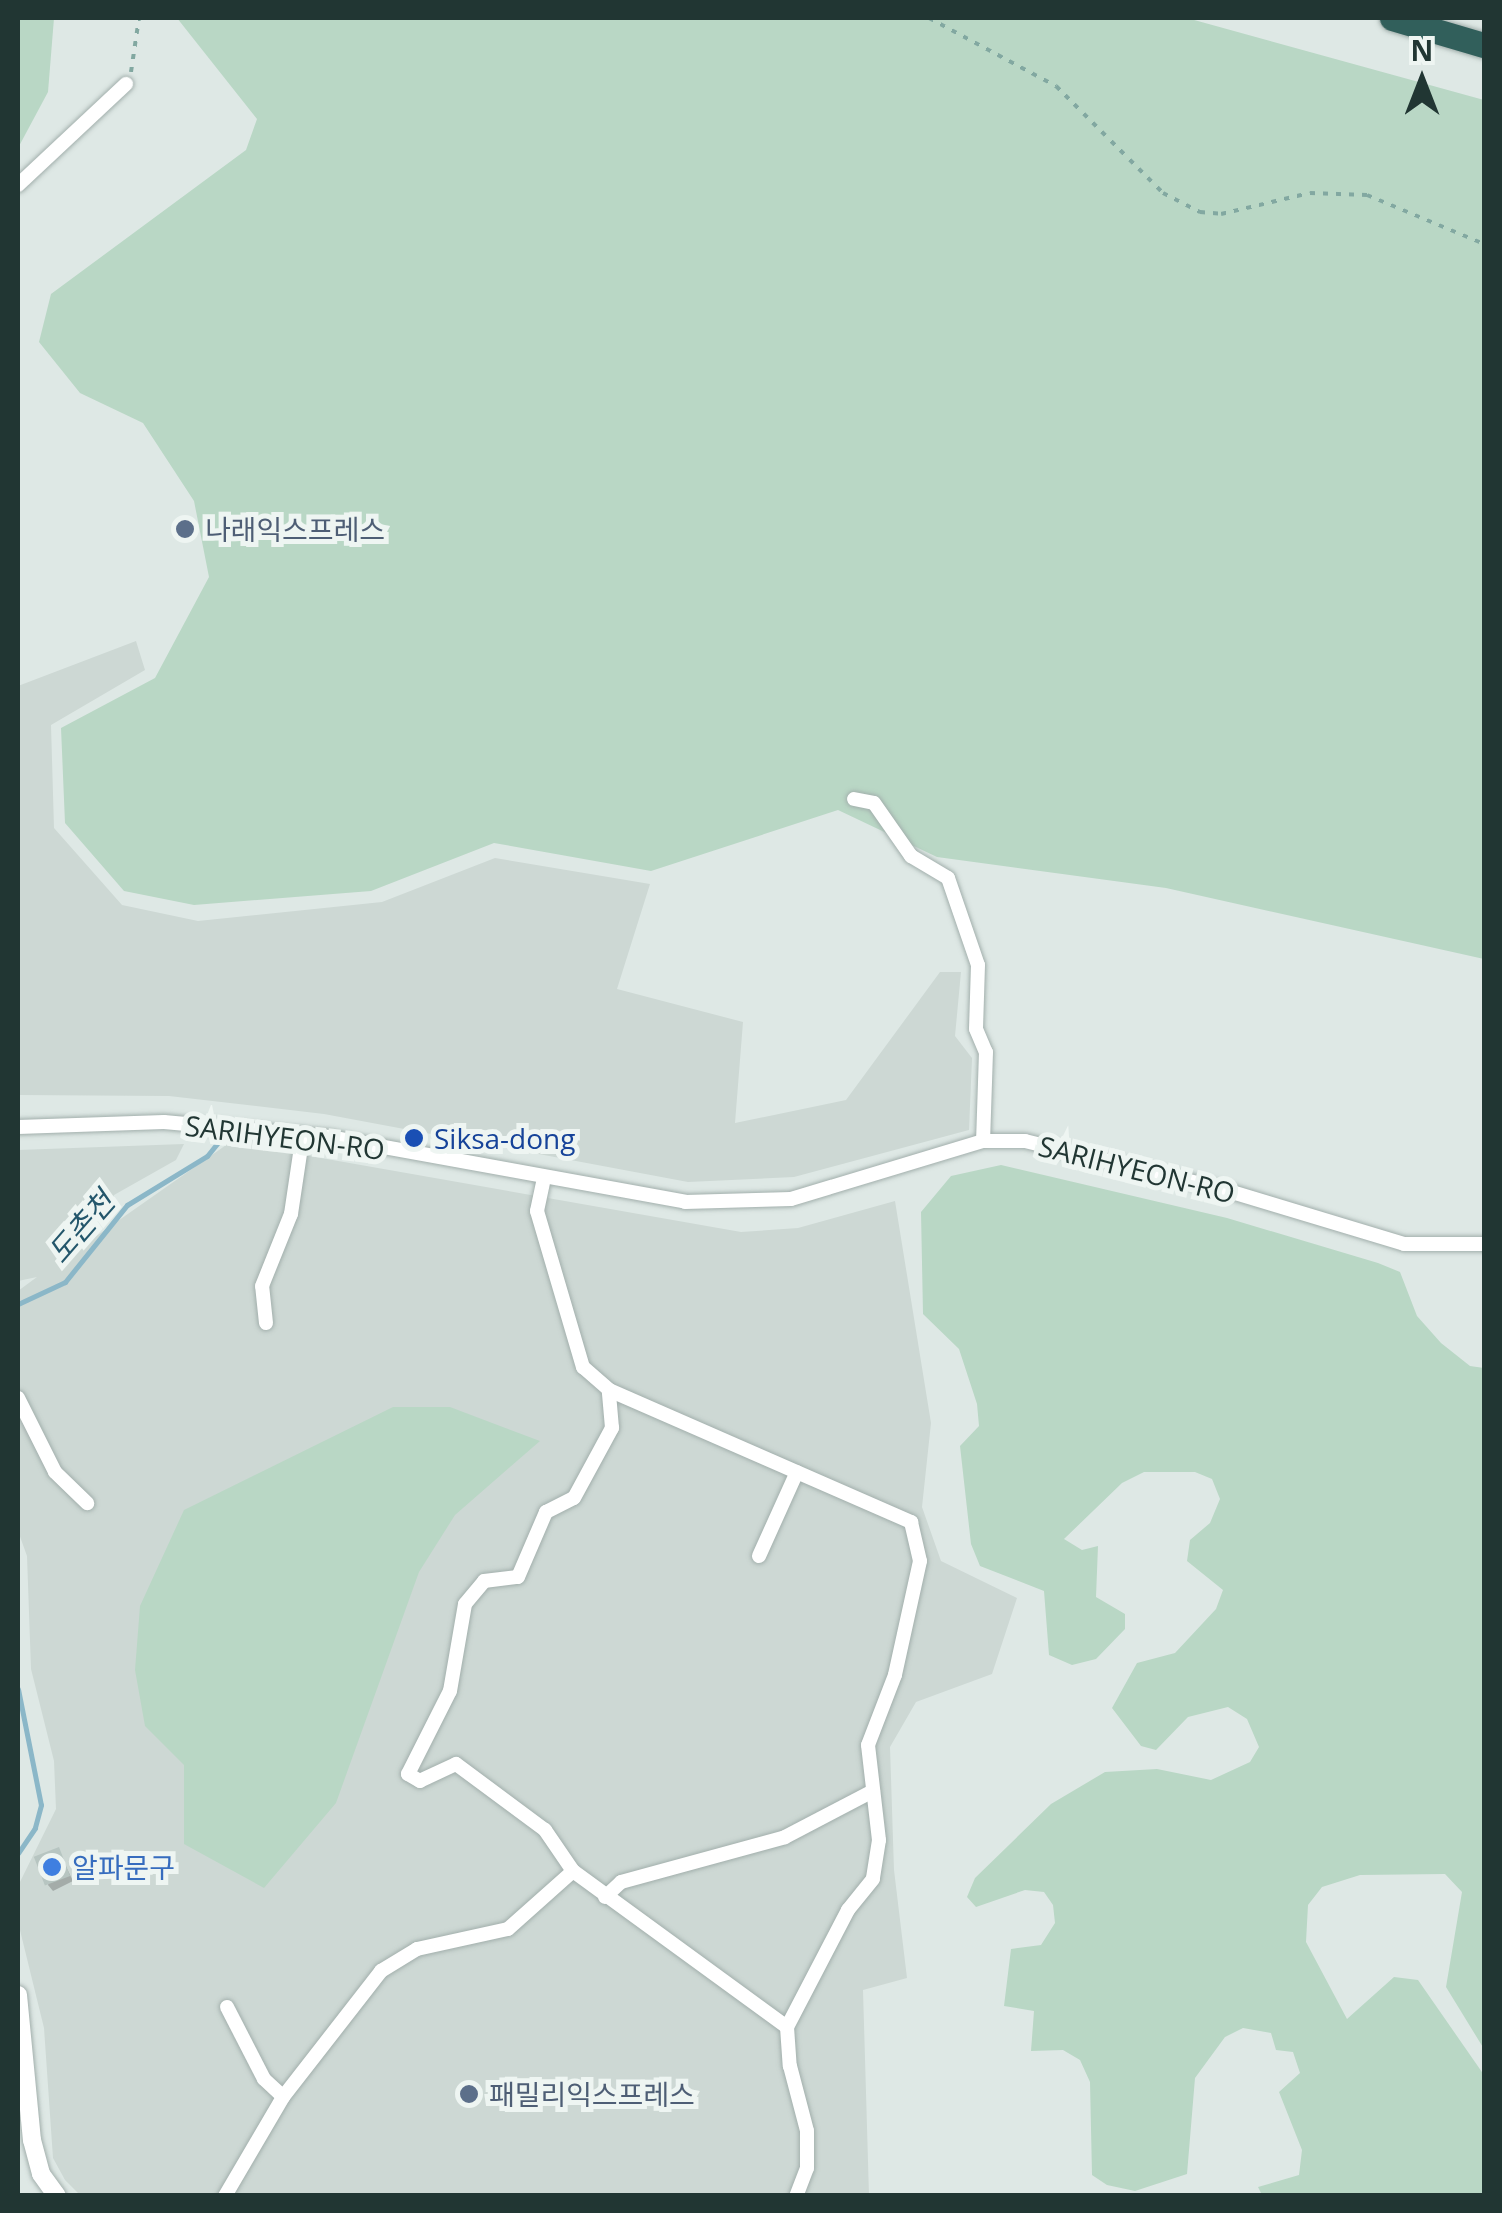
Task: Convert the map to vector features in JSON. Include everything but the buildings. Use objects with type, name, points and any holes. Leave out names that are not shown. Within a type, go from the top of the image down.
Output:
[{"type":"highway","points":[[1392,18],[1484,45]]},
{"type":"street","points":[[18,185],[126,84]]},
{"type":"street","points":[[854,799],[874,803],[911,856],[948,878],[978,966],[976,1029],[986,1052],[983,1140]]},
{"type":"street","name":"SARIHYEON-RO","points":[[18,1127],[164,1122],[303,1134],[685,1202],[791,1199],[983,1140],[1076,1151],[1404,1244],[1484,1244]]},
{"type":"street","points":[[266,1322],[262,1286],[291,1214],[303,1134]]},
{"type":"street","points":[[544,1178],[537,1212],[583,1366],[608,1390],[911,1522],[920,1561],[895,1675],[868,1745],[879,1840],[873,1879],[848,1910],[788,2026],[790,2066],[807,2131],[807,2168],[796,2196]]},
{"type":"street","points":[[608,1390],[612,1428],[574,1498],[546,1512],[518,1577],[484,1581],[465,1604],[450,1691],[408,1774],[420,1782],[456,1764],[545,1830],[573,1871],[788,2026]]},
{"type":"street","points":[[18,1398],[55,1472],[87,1502]]},
{"type":"street","points":[[760,1556],[797,1472]]},
{"type":"street","points":[[605,1896],[621,1882],[785,1837],[873,1790]]},
{"type":"street","points":[[224,2196],[283,2097],[381,1971],[417,1949],[508,1929],[573,1871]]},
{"type":"street","points":[[18,1995],[32,2140],[41,2174],[58,2196]]},
{"type":"street","points":[[228,2007],[264,2079],[283,2097]]},
{"type":"path","points":[[126,84],[137,58],[139,18]]},
{"type":"path","points":[[929,18],[1056,86],[1152,183],[1200,212],[1221,214],[1310,193],[1366,196],[1484,244]]},
{"type":"shaded area","points":[[136,641],[145,670],[51,725],[54,828],[122,905],[198,921],[382,902],[495,858],[650,884],[617,989],[743,1022],[735,1123],[846,1100],[940,972],[961,972],[955,1036],[972,1058],[969,1130],[794,1177],[688,1182],[324,1114],[169,1096],[18,1095],[18,686]]},
{"type":"shaded area","points":[[239,1136],[291,1144],[287,1152],[741,1232],[798,1228],[895,1201],[931,1423],[922,1507],[941,1561],[1017,1598],[992,1674],[916,1702],[890,1747],[894,1870],[907,1978],[863,1990],[869,2195],[80,2195],[65,2180],[53,2158],[44,2028],[18,1922],[18,1886],[56,1809],[54,1761],[31,1669],[27,1556],[18,1531],[18,1291],[37,1277],[18,1281],[18,1150],[184,1144],[176,1160],[114,1195],[75,1251]]},
{"type":"green space","points":[[18,18],[54,18],[48,92],[18,148]]},
{"type":"green space","points":[[177,18],[1187,18],[1484,100],[1484,959],[1166,888],[937,857],[838,810],[651,871],[494,843],[371,891],[194,905],[124,891],[65,823],[61,728],[155,678],[209,577],[194,501],[143,423],[80,393],[39,342],[51,294],[246,150],[257,119]]},
{"type":"green space","points":[[1001,1165],[1227,1218],[1400,1272],[1417,1316],[1441,1343],[1470,1366],[1484,1368],[1484,2049],[1446,1987],[1462,1892],[1445,1874],[1360,1875],[1322,1887],[1308,1905],[1306,1942],[1347,2019],[1394,1977],[1418,1980],[1484,2075],[1484,2195],[1262,2195],[1258,2187],[1299,2175],[1302,2150],[1279,2092],[1300,2073],[1293,2052],[1276,2050],[1271,2033],[1243,2028],[1225,2037],[1195,2078],[1187,2174],[1135,2191],[1107,2185],[1092,2175],[1090,2082],[1080,2060],[1063,2050],[1031,2051],[1034,2011],[1004,2006],[1011,1949],[1041,1945],[1055,1923],[1053,1905],[1044,1892],[1025,1890],[976,1907],[967,1897],[975,1878],[1051,1804],[1105,1772],[1157,1769],[1211,1780],[1250,1762],[1259,1747],[1247,1719],[1228,1707],[1188,1717],[1156,1750],[1141,1746],[1112,1708],[1137,1663],[1175,1653],[1216,1609],[1223,1590],[1187,1561],[1190,1540],[1210,1523],[1220,1499],[1212,1479],[1195,1472],[1144,1472],[1122,1483],[1064,1539],[1082,1550],[1098,1546],[1096,1597],[1125,1614],[1125,1629],[1096,1659],[1072,1665],[1049,1655],[1044,1591],[980,1566],[971,1544],[960,1446],[979,1426],[977,1404],[959,1349],[923,1314],[921,1212],[951,1176]]},
{"type":"green space","points":[[393,1407],[450,1407],[540,1441],[455,1515],[419,1572],[336,1803],[264,1888],[184,1844],[184,1765],[145,1726],[135,1670],[140,1606],[184,1510]]},
{"type":"waterway","name":"도촌천","points":[[18,1304],[65,1282],[127,1205],[207,1156],[221,1139]]},
{"type":"waterway","name":"도촌천","points":[[18,1689],[41,1805],[35,1828],[18,1853]]},
{"type":"place","name":"나래익스프레스","points":[[185,529]]},
{"type":"place","name":"Siksa-dong","points":[[414,1138]]},
{"type":"place","name":"알파문구","points":[[52,1867]]},
{"type":"place","name":"패밀리익스프레스","points":[[469,2094]]}]
